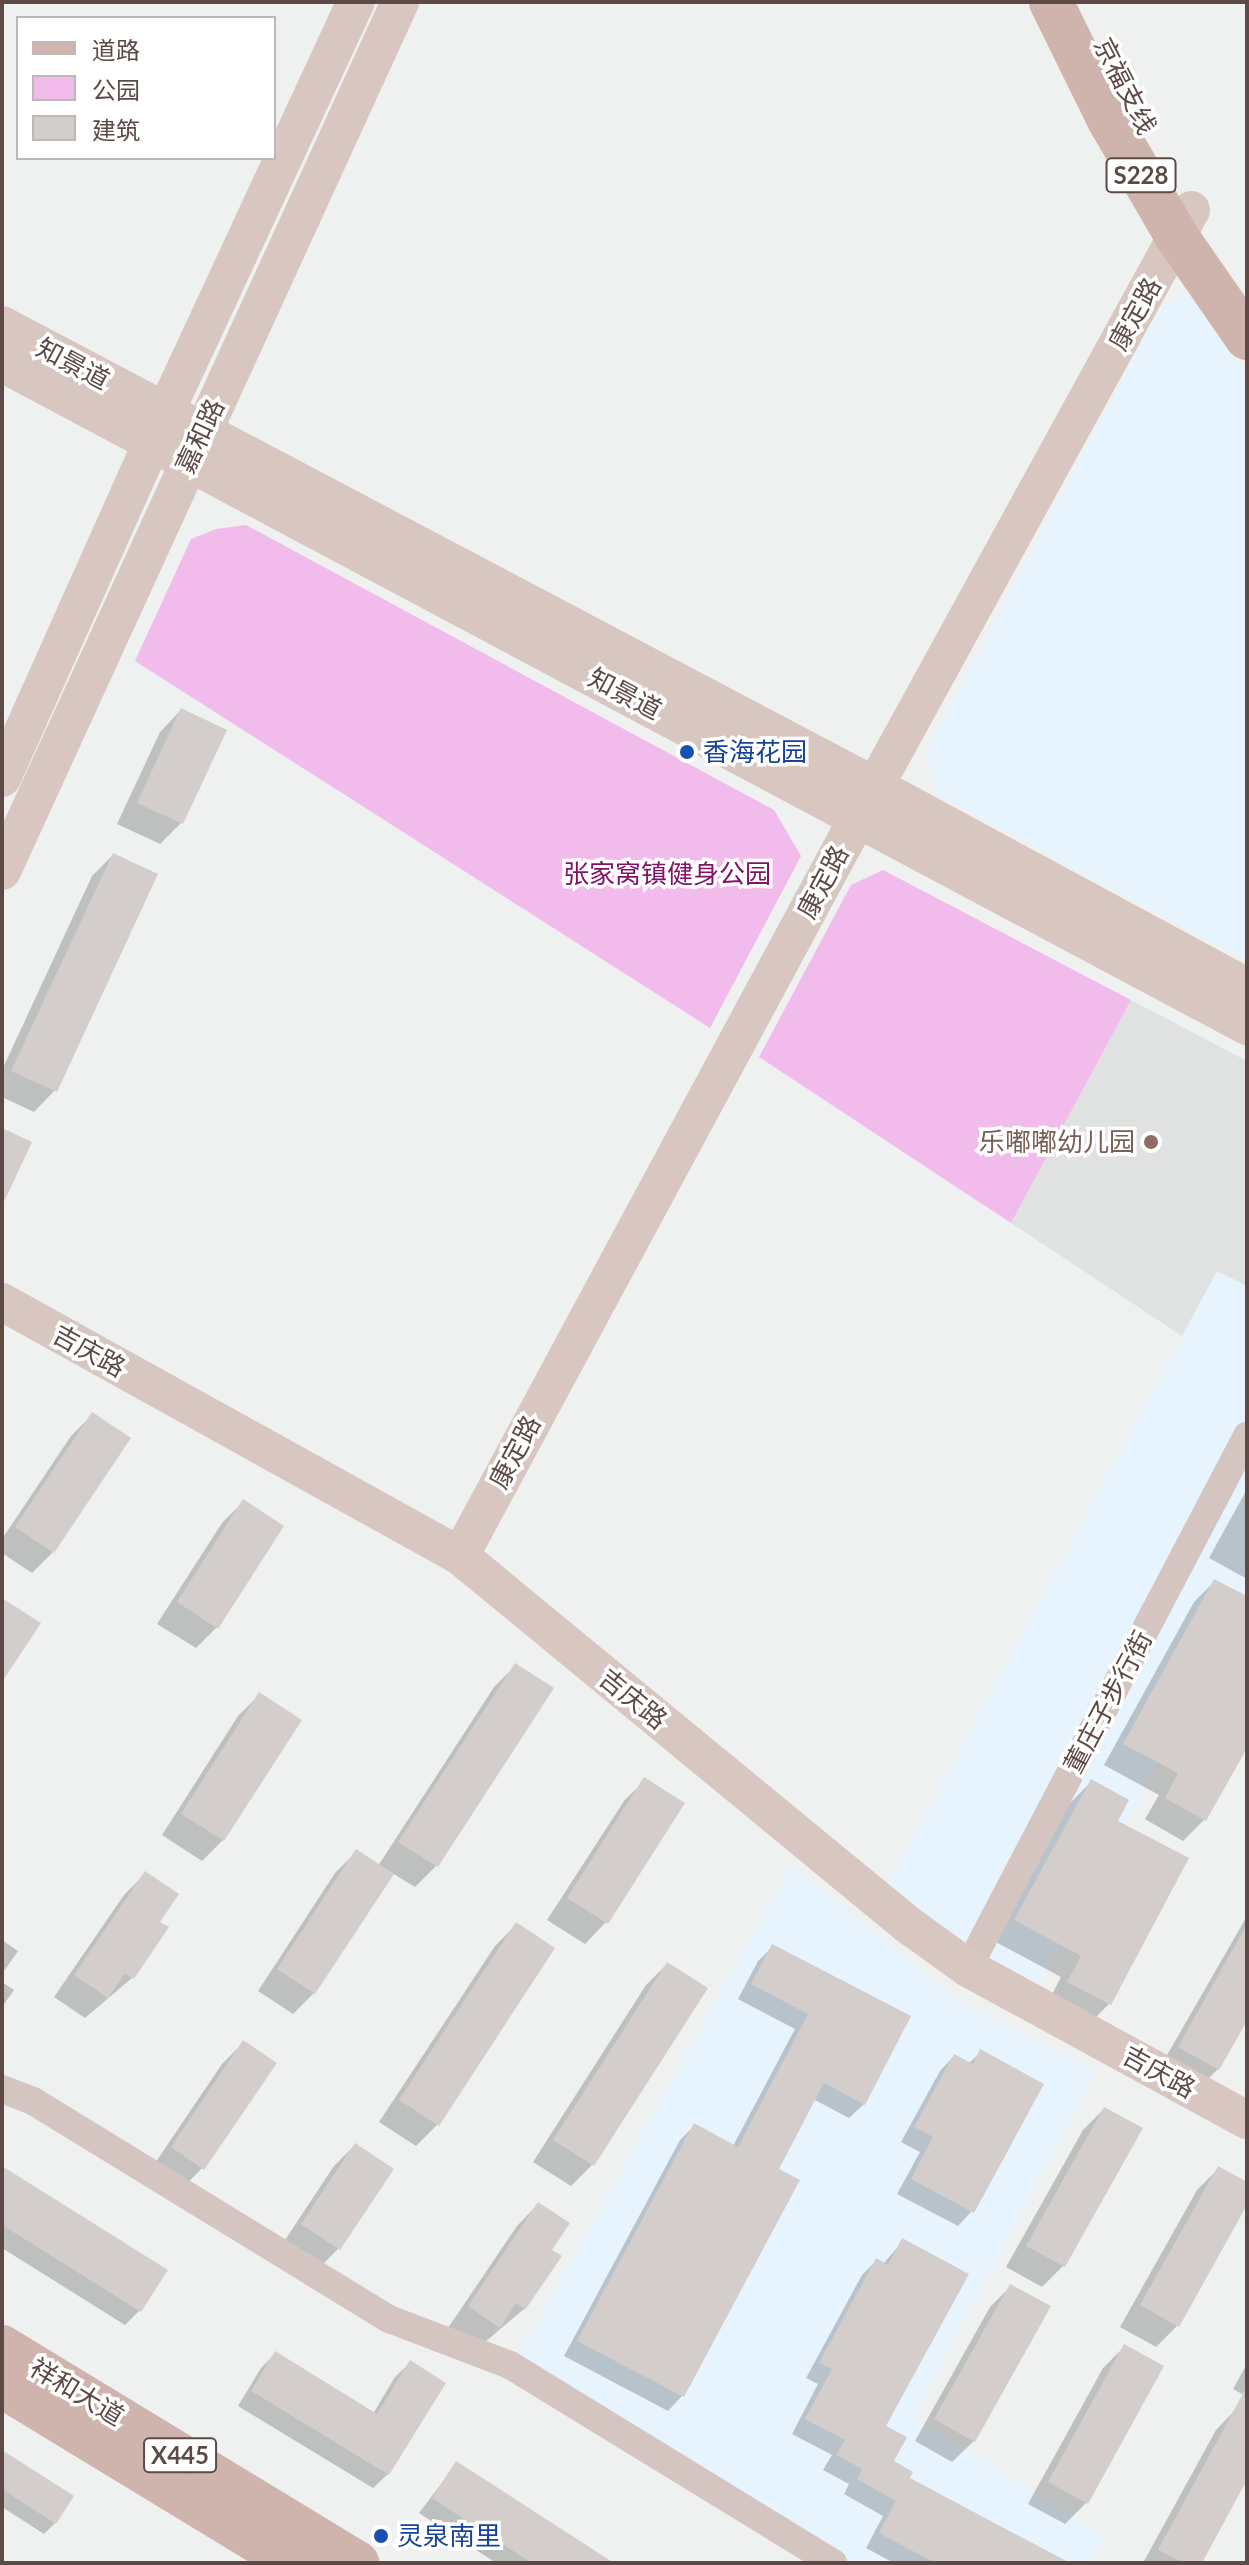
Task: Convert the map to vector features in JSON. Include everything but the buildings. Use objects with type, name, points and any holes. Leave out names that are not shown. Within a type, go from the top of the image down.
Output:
[{"type":"main road","name":"嘉和路","points":[[2,778],[158,428],[356,2]]},
{"type":"main road","name":"嘉和路","points":[[2,871],[400,2]]},
{"type":"main road","name":"京福支线","points":[[1051,2],[1109,120],[1184,224],[1247,289]]},
{"type":"main road","name":"京福支线","points":[[1084,2],[1138,113],[1184,224],[1247,338]]},
{"type":"main road","name":"康定路","points":[[460,1556],[867,801],[1184,224]]},
{"type":"main road","name":"知景道","points":[[2,325],[158,428],[194,448],[867,801],[1247,987]]},
{"type":"main road","name":"知景道","points":[[2,363],[158,428]]},
{"type":"main road","name":"知景道","points":[[867,801],[1247,1026]]},
{"type":"main road","name":"吉庆路","points":[[2,1302],[460,1556],[907,1924],[968,1968],[1247,2120]]},
{"type":"main road","name":"祥和大道","points":[[2,2347],[357,2563]]},
{"type":"main road","name":"祥和大道","points":[[2,2386],[293,2563]]},
{"type":"street","name":"董庄子步行街","points":[[968,1968],[1247,1436]]},
{"type":"street","points":[[2,2089],[33,2101],[389,2319],[510,2365],[833,2563]]},
{"type":"shaded area","points":[[1187,293],[1247,375],[1247,961],[938,795],[926,753],[1161,305]]},
{"type":"shaded area","name":"乐嘟嘟幼儿园","points":[[1131,1000],[1247,1061],[1247,1286],[1217,1271],[1182,1336],[1011,1223]]},
{"type":"shaded area","points":[[1217,1271],[1247,1286],[1247,1595],[1036,1990],[984,1962],[888,1883]]},
{"type":"shaded area","points":[[791,1865],[962,2003],[1095,2073],[913,2418],[1104,2536],[1089,2563],[854,2563],[517,2358]]},
{"type":"green space","name":"张家窝镇健身公园","points":[[246,525],[774,810],[801,856],[710,1028],[135,661],[191,539],[216,529]]},
{"type":"green space","points":[[883,870],[1131,1000],[1011,1223],[759,1057],[851,885]]},
{"type":"place","name":"香海花园","points":[[687,752]]},
{"type":"place","name":"乐嘟嘟幼儿园","points":[[1151,1142]]},
{"type":"place","name":"灵泉南里","points":[[381,2536]]}]
